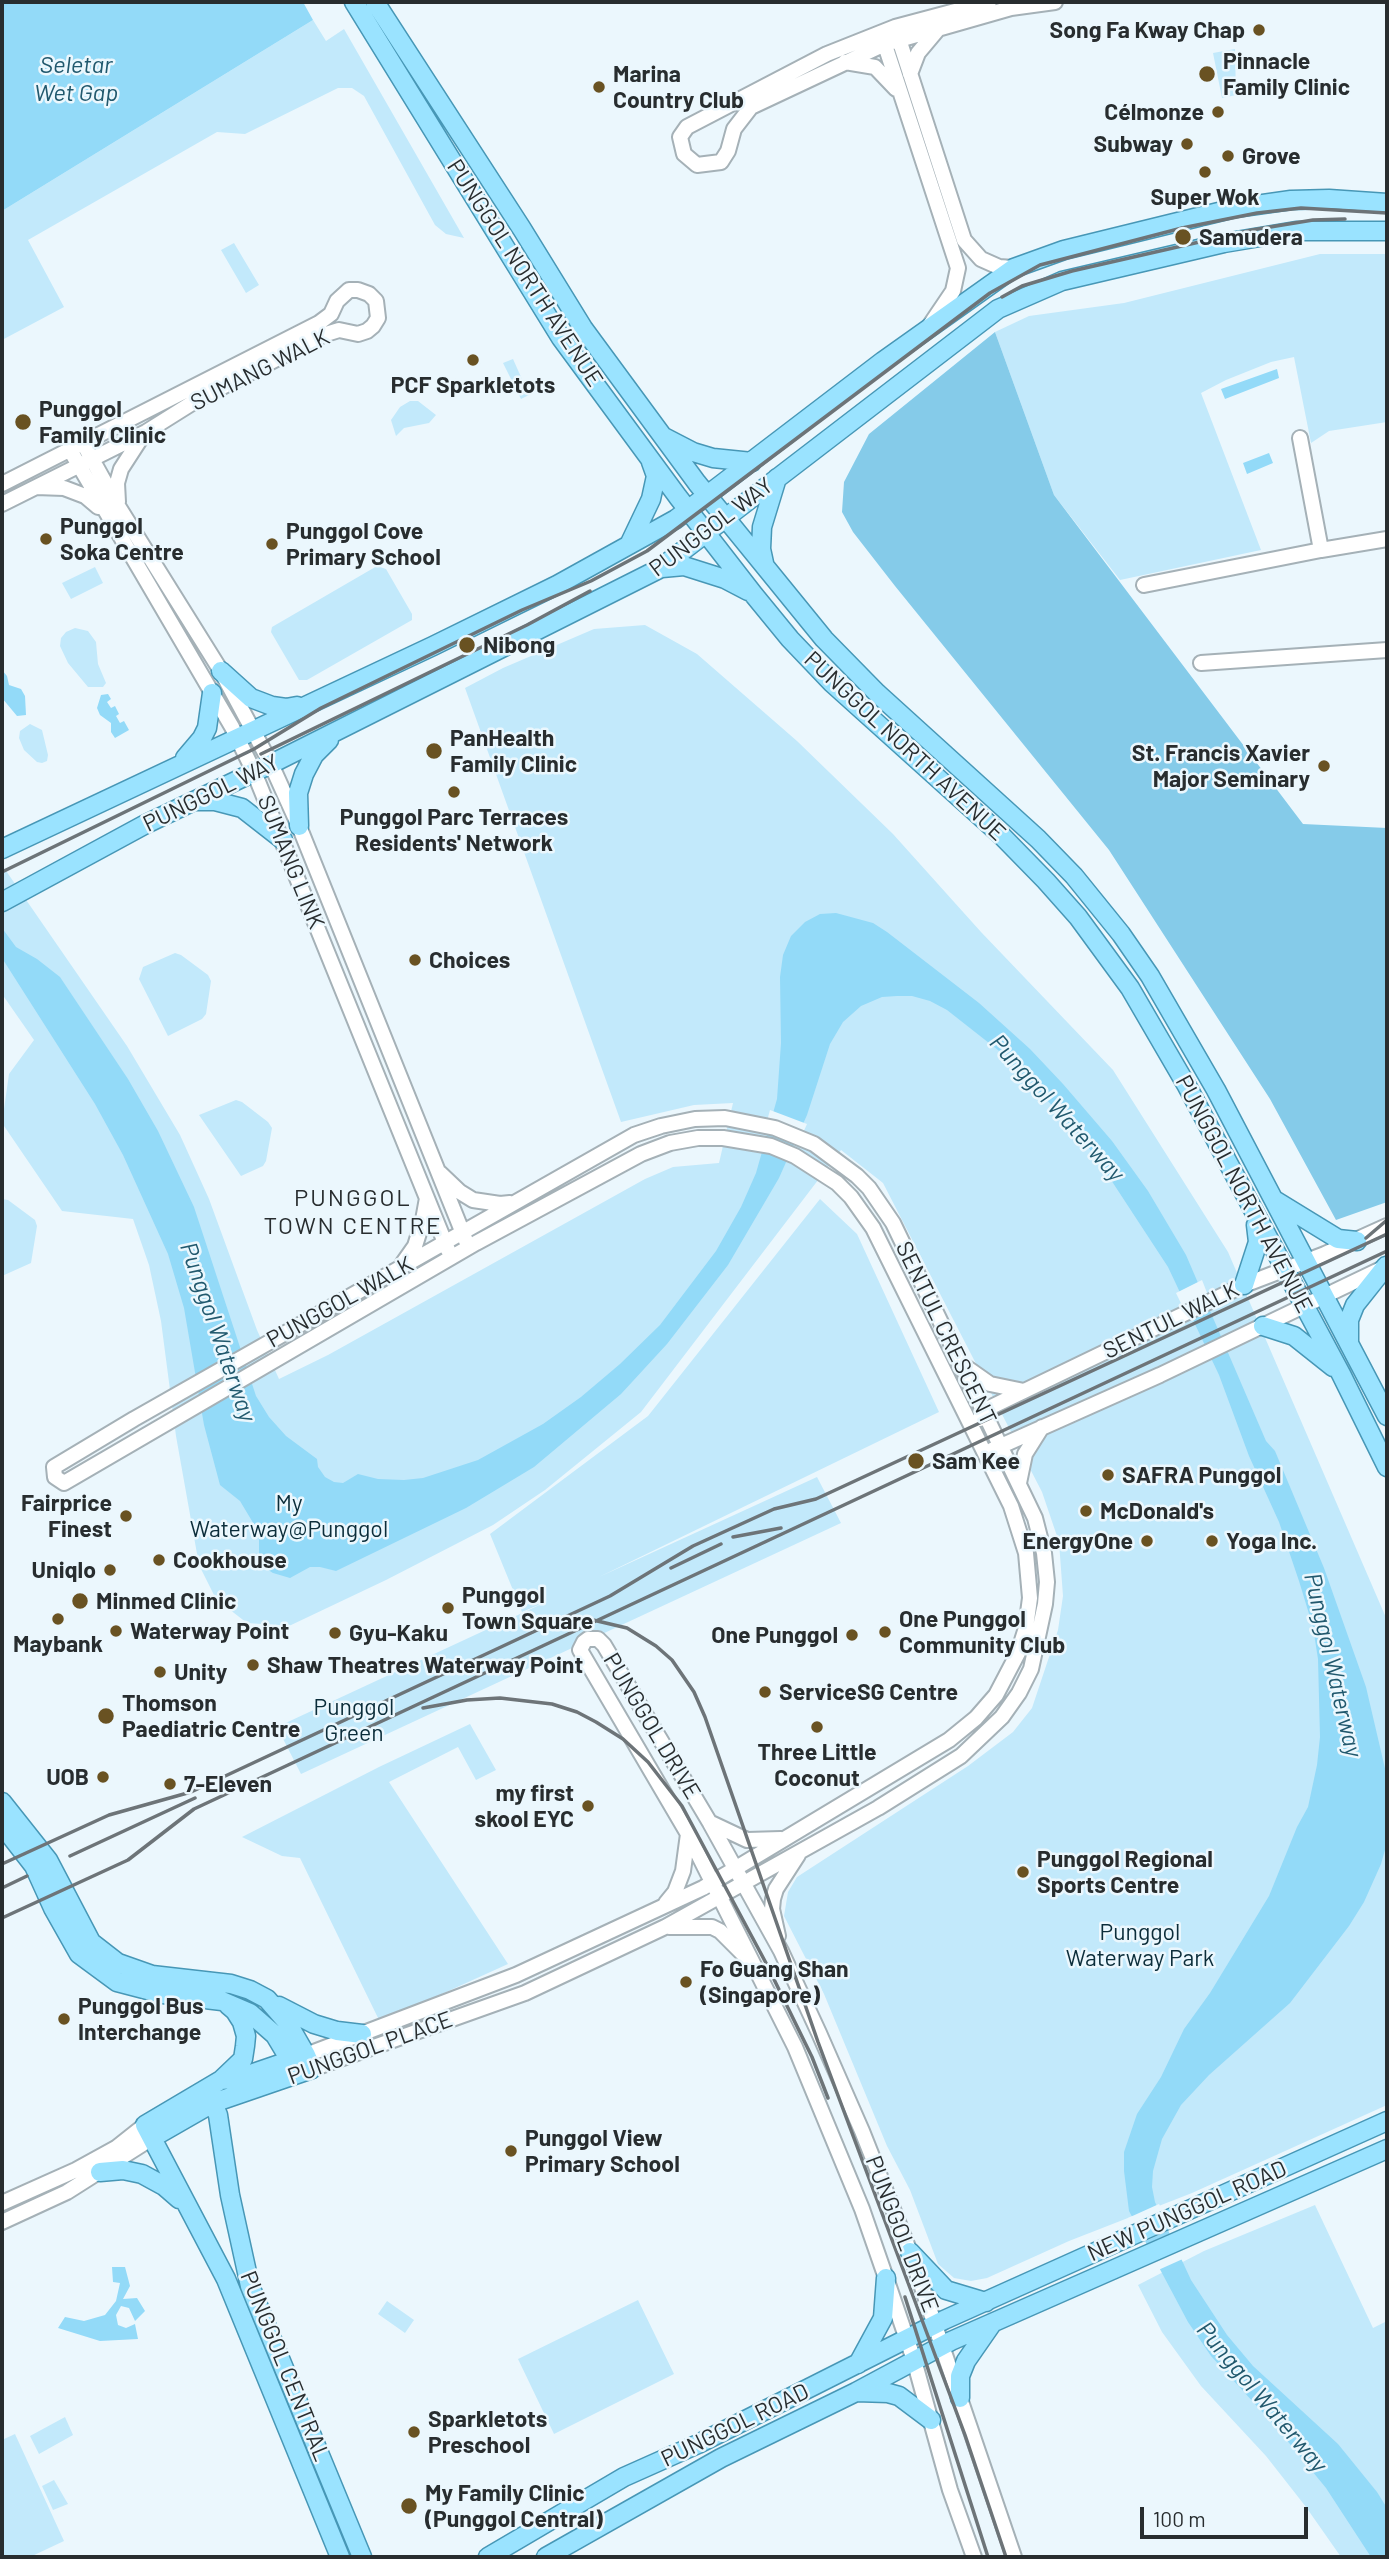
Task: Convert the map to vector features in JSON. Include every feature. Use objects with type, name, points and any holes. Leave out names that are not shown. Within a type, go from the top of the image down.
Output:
[{"type":"main road","name":"PUNGGOL NORTH AVENUE","points":[[354,2],[561,338],[754,595],[790,639],[832,683],[1002,836],[1046,881],[1078,917],[1130,988],[1187,1086],[1341,1374],[1387,1467]]},
{"type":"main road","name":"PUNGGOL NORTH AVENUE","points":[[375,2],[583,328],[661,436],[726,518],[824,639],[877,693],[1038,839],[1074,876],[1113,924],[1150,976],[1216,1090],[1387,1416]]},
{"type":"main road","name":"PUNGGOL WAY","points":[[2,849],[557,585],[676,519],[927,328],[1014,268],[1064,250],[1235,208],[1290,200],[1329,199],[1387,203]]},
{"type":"main road","name":"PUNGGOL WAY","points":[[2,902],[144,825],[336,732],[659,569],[998,309],[1062,281],[1224,243],[1296,231],[1387,231]]},
{"type":"main road","points":[[661,436],[693,452],[713,458],[752,462]]},
{"type":"main road","points":[[630,543],[651,499],[656,476],[649,455]]},
{"type":"main road","points":[[765,566],[761,550],[762,527],[777,478]]},
{"type":"main road","points":[[659,569],[684,566],[725,579],[754,595]]},
{"type":"main road","points":[[221,671],[251,698],[262,703],[286,708],[313,703]]},
{"type":"main road","points":[[180,763],[202,738],[209,720],[212,694]]},
{"type":"main road","points":[[299,827],[298,793],[304,774],[314,755],[336,732]]},
{"type":"main road","points":[[193,801],[215,801],[242,808],[283,840]]},
{"type":"main road","points":[[1273,1199],[1338,1239],[1357,1241]]},
{"type":"main road","points":[[1244,1285],[1258,1242],[1255,1217]]},
{"type":"main road","points":[[1349,1344],[1349,1320],[1355,1305],[1387,1266]]},
{"type":"main road","points":[[1262,1326],[1294,1336],[1341,1374]]},
{"type":"main road","points":[[2,1802],[48,1860],[91,1942],[118,1963],[152,1975],[231,1984],[250,1990],[307,2021],[337,2031],[362,2034]]},
{"type":"main road","points":[[2,1825],[34,1866],[53,1908],[79,1954],[117,1982],[163,1994],[222,2001],[250,2013],[275,2035],[301,2064]]},
{"type":"main road","points":[[267,1999],[286,2022],[301,2064]]},
{"type":"main road","points":[[213,2091],[243,2059],[246,2036],[235,2011],[222,2001]]},
{"type":"main road","name":"PUNGGOL PLACE","points":[[148,2132],[213,2091],[301,2064]]},
{"type":"main road","name":"PUNGGOL CENTRAL","points":[[213,2091],[241,2254],[250,2286],[359,2552]]},
{"type":"main road","name":"NEW PUNGGOL ROAD","points":[[986,2302],[1387,2122]]},
{"type":"main road","name":"PUNGGOL CENTRAL","points":[[148,2132],[226,2279],[340,2557]]},
{"type":"main road","name":"NEW PUNGGOL ROAD","points":[[993,2322],[1387,2149]]},
{"type":"main road","points":[[100,2172],[123,2170],[142,2174],[164,2186],[187,2206]]},
{"type":"main road","points":[[910,2252],[947,2290],[986,2302]]},
{"type":"main road","points":[[226,2279],[225,2264],[230,2258],[241,2254]]},
{"type":"main road","points":[[858,2364],[883,2318],[886,2278]]},
{"type":"main road","name":"PUNGGOL ROAD","points":[[488,2557],[624,2477],[698,2444],[936,2324],[986,2302]]},
{"type":"main road","points":[[960,2398],[960,2376],[966,2361],[993,2322]]},
{"type":"main road","name":"PUNGGOL ROAD","points":[[546,2557],[720,2458],[993,2322]]},
{"type":"main road","points":[[856,2392],[899,2396],[931,2420]]},
{"type":"main road","points":[[359,2552],[374,2557]]},
{"type":"street","points":[[989,2],[838,49],[687,127],[680,137],[684,154],[697,165],[714,165],[721,162],[728,151],[734,129],[751,107],[844,62],[890,35],[939,28],[1010,5],[1055,2]]},
{"type":"street","points":[[909,75],[918,53],[939,28]]},
{"type":"street","points":[[890,35],[909,75],[964,240],[981,260],[999,267],[1014,268]]},
{"type":"street","points":[[890,35],[902,95],[958,268],[953,291],[927,328]]},
{"type":"street","points":[[844,62],[875,68],[902,95]]},
{"type":"street","name":"SUMANG WALK","points":[[2,484],[319,323],[331,314],[337,301],[349,290],[369,293],[376,301],[377,318],[373,327],[366,331],[358,334],[339,330],[323,335],[197,400],[146,432],[2,504]]},
{"type":"street","points":[[34,487],[72,490],[113,510],[121,469],[146,432]]},
{"type":"street","points":[[1300,438],[1321,550]]},
{"type":"street","name":"SUMANG LINK","points":[[77,447],[212,694],[246,734]]},
{"type":"street","name":"SUMANG LINK","points":[[113,510],[221,671],[246,734],[299,827],[434,1167],[469,1248]]},
{"type":"street","points":[[1144,585],[1387,539]]},
{"type":"street","points":[[1201,663],[1387,650]]},
{"type":"street","name":"SUMANG LINK","points":[[263,768],[283,840],[451,1258]]},
{"type":"street","name":"SENTUL CRESCENT","points":[[445,1243],[634,1135],[661,1126],[695,1119],[725,1118],[775,1128],[800,1137],[832,1156],[869,1188],[892,1223],[1019,1483],[1035,1518],[1044,1552],[1047,1582],[1043,1620],[1031,1669],[1019,1693],[1002,1717],[961,1756],[877,1808],[744,1884]]},
{"type":"street","name":"SENTUL CRESCENT","points":[[451,1258],[641,1154],[664,1145],[698,1138],[723,1138],[771,1146],[813,1166],[837,1183],[851,1197],[873,1228],[1011,1506],[1026,1553],[1030,1598],[1026,1628],[1008,1674],[996,1695],[949,1740],[737,1869]]},
{"type":"street","points":[[434,1167],[460,1192],[473,1200],[500,1204],[519,1201]]},
{"type":"street","points":[[400,1267],[415,1247],[424,1220],[427,1196]]},
{"type":"street","name":"SENTUL WALK","points":[[982,1412],[1244,1285],[1357,1241],[1387,1226]]},
{"type":"street","name":"PUNGGOL WALK","points":[[445,1243],[134,1419],[54,1467],[54,1477],[64,1483],[451,1258]]},
{"type":"street","name":"SENTUL WALK","points":[[985,1454],[1387,1266]]},
{"type":"street","points":[[961,1364],[990,1384],[1024,1391]]},
{"type":"street","points":[[976,1437],[982,1412]]},
{"type":"street","points":[[1019,1483],[1025,1454],[1042,1427]]},
{"type":"street","name":"PUNGGOL DRIVE","points":[[974,2557],[950,2490],[914,2360],[862,2209],[795,2047],[714,1882],[580,1650],[588,1639],[598,1639],[604,1645],[737,1869],[781,1951],[862,2131],[910,2252],[1014,2557]]},
{"type":"street","points":[[710,1823],[747,1840],[785,1839]]},
{"type":"street","points":[[663,1907],[675,1892],[683,1871],[688,1835]]},
{"type":"street","points":[[781,1951],[772,1909],[773,1899],[776,1889],[801,1852]]},
{"type":"street","name":"PUNGGOL PLACE","points":[[301,2064],[362,2034],[516,1975],[663,1907],[737,1869]]},
{"type":"street","name":"PUNGGOL PLACE","points":[[301,2064],[525,1993],[665,1927],[744,1884]]},
{"type":"street","points":[[665,1927],[712,1927],[720,1931],[752,1962]]},
{"type":"street","name":"PUNGGOL PLACE","points":[[2,2222],[67,2192],[100,2172],[148,2132]]},
{"type":"street","name":"PUNGGOL PLACE","points":[[2,2203],[148,2132]]},
{"type":"green space","points":[[313,20],[326,41],[344,29],[464,238],[446,234],[435,225],[364,96],[352,88],[338,88],[245,134],[217,132],[28,240],[64,307],[2,340],[2,211]]},
{"type":"green space","points":[[1235,49],[1236,95],[1222,98],[1213,53]]},
{"type":"green space","points":[[234,243],[259,285],[246,293],[221,250]]},
{"type":"green space","points":[[1320,254],[1387,254],[1387,422],[1329,431],[1311,443],[1294,357],[1271,362],[1201,393],[1261,550],[1120,580],[1054,495],[995,332],[1029,316],[1124,303]]},
{"type":"green space","points":[[513,359],[529,395],[521,399],[503,363]]},
{"type":"green space","points":[[410,401],[418,401],[436,415],[429,423],[404,428],[396,436],[391,420],[400,407]]},
{"type":"green space","points":[[377,566],[386,569],[412,614],[412,620],[307,680],[299,680],[271,632],[272,627]]},
{"type":"green space","points":[[95,567],[103,583],[71,599],[62,583]]},
{"type":"green space","name":"Punggol Waterway Park","points":[[645,625],[697,654],[797,741],[893,834],[981,932],[1113,1070],[1228,1252],[1387,1620],[1387,2105],[1192,2193],[1069,2241],[987,2278],[971,2281],[954,2278],[938,2264],[910,2190],[887,2146],[824,1994],[784,1916],[788,1892],[797,1877],[968,1766],[1013,1732],[1032,1708],[1058,1630],[1063,1596],[1059,1542],[1042,1492],[883,1183],[841,1150],[641,1412],[545,1490],[493,1525],[289,1626],[247,1623],[216,1599],[199,1565],[176,1436],[161,1321],[149,1265],[133,1219],[62,1211],[2,1123],[9,1074],[34,1040],[2,994],[2,865],[127,1046],[180,1135],[209,1199],[257,1330],[279,1379],[328,1355],[645,1179],[673,1167],[719,1163],[733,1103],[694,1105],[621,1122],[465,688],[503,668],[594,629]]},
{"type":"green space","points":[[75,628],[88,631],[96,642],[98,664],[106,683],[103,687],[88,687],[68,663],[60,646],[61,638]]},
{"type":"green space","points":[[30,724],[42,730],[48,755],[47,761],[42,763],[37,762],[24,750],[19,738],[20,731]]},
{"type":"green space","points":[[175,953],[208,975],[211,981],[206,1014],[202,1019],[168,1036],[139,979],[143,967]]},
{"type":"green space","points":[[236,1100],[268,1122],[272,1128],[263,1166],[241,1176],[199,1115]]},
{"type":"green space","points":[[2,1199],[8,1200],[35,1220],[37,1226],[31,1263],[2,1276]]},
{"type":"green space","name":"Punggol Green","points":[[820,1199],[857,1234],[939,1412],[599,1577],[817,1477],[841,1523],[301,1774],[277,1727],[548,1601],[522,1612],[490,1534],[648,1416]]},
{"type":"green space","points":[[470,1724],[496,1770],[476,1780],[458,1747],[389,1782],[508,1964],[380,2022],[300,1858],[282,1856],[242,1837]]},
{"type":"green space","points":[[1315,2205],[1373,2328],[1387,2321],[1387,2557],[1341,2557],[1266,2456],[1201,2386],[1162,2332],[1138,2285],[1204,2251]]},
{"type":"green space","points":[[638,2300],[674,2374],[554,2434],[518,2359]]},
{"type":"green space","points":[[387,2301],[414,2320],[405,2333],[378,2314]]},
{"type":"green space","points":[[65,2417],[73,2435],[39,2454],[30,2436]]},
{"type":"green space","points":[[15,2434],[64,2541],[30,2557],[2,2557],[2,2440]]},
{"type":"green space","points":[[54,2480],[68,2504],[53,2510],[42,2486]]},
{"type":"shaded area","points":[[995,332],[1054,495],[1303,824],[1387,828],[1387,1202],[1336,1220],[1270,1099],[1109,850],[895,586],[853,532],[842,512],[844,482],[869,434]]},
{"type":"water","name":"Seletar Wet Gap","points":[[2,2],[303,2],[313,20],[2,211]]},
{"type":"water","points":[[1277,369],[1279,378],[1225,399],[1221,389]]},
{"type":"water","points":[[1269,453],[1273,463],[1247,474],[1243,463]]},
{"type":"water","points":[[2,670],[9,685],[21,689],[25,696],[26,715],[17,716],[2,698]]},
{"type":"water","points":[[108,694],[111,699],[107,702],[111,708],[115,706],[120,723],[124,721],[129,730],[115,738],[111,732],[111,723],[100,715],[97,708],[101,695]]},
{"type":"water","name":"Punggol Waterway","points":[[836,913],[873,923],[979,1003],[1030,1049],[1063,1084],[1112,1141],[1148,1191],[1186,1255],[1266,1441],[1275,1451],[1324,1568],[1366,1687],[1387,1777],[1387,1843],[1381,1864],[1364,1902],[1349,1926],[1290,2003],[1209,2075],[1181,2105],[1162,2139],[1153,2171],[1152,2187],[1155,2202],[1191,2280],[1227,2335],[1253,2366],[1338,2444],[1377,2492],[1387,2508],[1387,2557],[1371,2557],[1326,2488],[1276,2427],[1211,2356],[1188,2322],[1129,2211],[1124,2152],[1137,2114],[1161,2077],[1184,2029],[1210,1993],[1269,1896],[1308,1807],[1320,1737],[1318,1659],[1313,1627],[1279,1522],[1249,1456],[1219,1375],[1168,1267],[1096,1157],[1065,1119],[1003,1054],[947,1010],[912,996],[882,997],[861,1006],[843,1022],[830,1044],[807,1115],[779,1178],[728,1265],[667,1344],[621,1394],[534,1467],[466,1508],[336,1571],[310,1567],[290,1578],[273,1573],[259,1564],[259,1540],[255,1526],[240,1501],[220,1485],[204,1425],[184,1308],[168,1254],[123,1155],[95,1104],[2,958],[2,928],[16,947],[60,977],[128,1079],[158,1131],[194,1207],[256,1396],[269,1417],[286,1436],[317,1459],[318,1467],[325,1477],[334,1482],[343,1483],[358,1474],[378,1479],[404,1480],[423,1478],[478,1460],[543,1424],[620,1364],[660,1325],[716,1251],[741,1207],[756,1173],[777,1099],[781,1043],[780,977],[783,955],[791,936],[805,922],[820,914]]},
{"type":"water","points":[[112,2267],[125,2267],[130,2286],[123,2299],[137,2298],[145,2311],[135,2321],[129,2308],[121,2306],[116,2315],[118,2325],[126,2328],[135,2324],[138,2339],[100,2341],[58,2328],[65,2317],[84,2321],[105,2315],[116,2301],[120,2283],[113,2282]]},
{"type":"pier","points":[[770,1110],[807,1124],[798,1144],[764,1132]]},
{"type":"pier","points":[[1202,1280],[1213,1308],[1189,1320],[1176,1293]]},
{"type":"pier","points":[[1159,2204],[1172,2229],[1141,2243],[1128,2218]]},
{"type":"pier","points":[[1173,2232],[1185,2258],[1156,2271],[1143,2246]]},
{"type":"railway","points":[[2,872],[254,749],[321,708],[522,610],[591,581],[647,551],[990,293],[1040,265],[1182,228],[1257,213],[1301,208],[1387,213]]},
{"type":"railway","points":[[1002,297],[1022,286],[1072,271],[1252,230],[1313,220],[1345,219]]},
{"type":"railway","points":[[261,754],[527,625],[590,591]]},
{"type":"railway","points":[[1366,1238],[1387,1220]]},
{"type":"railway","points":[[2,1864],[109,1815],[191,1792],[610,1596],[693,1546],[774,1509],[816,1499],[1387,1234]]},
{"type":"railway","points":[[2,1918],[128,1860],[194,1809],[1387,1251]]},
{"type":"railway","points":[[733,1537],[781,1528]]},
{"type":"railway","points":[[671,1568],[721,1544]]},
{"type":"railway","points":[[593,1620],[627,1628],[656,1646],[672,1660],[694,1692],[818,2042],[965,2435],[1006,2557]]},
{"type":"railway","points":[[423,1708],[467,1700],[500,1698],[552,1704],[596,1722],[623,1739],[648,1762],[682,1806],[766,1963],[812,2057],[828,2098]]},
{"type":"railway","points":[[70,1856],[195,1798]]},
{"type":"railway","points":[[2,1888],[27,1876]]},
{"type":"railway","points":[[905,2297],[988,2557]]},
{"type":"place","name":"Song Fa Kway Chap","points":[[1259,30]]},
{"type":"place","name":"Pinnacle Family Clinic","points":[[1207,74]]},
{"type":"place","name":"Marina Country Club","points":[[599,87]]},
{"type":"place","name":"Célmonze","points":[[1218,112]]},
{"type":"place","name":"Subway","points":[[1187,144]]},
{"type":"place","name":"Grove","points":[[1228,156]]},
{"type":"place","name":"Super Wok","points":[[1205,172]]},
{"type":"place","name":"Samudera","points":[[1183,237]]},
{"type":"place","name":"PCF Sparkletots","points":[[473,360]]},
{"type":"place","name":"Punggol Family Clinic","points":[[23,422]]},
{"type":"place","name":"Punggol Soka Centre","points":[[46,539]]},
{"type":"place","name":"Punggol Cove Primary School","points":[[272,544]]},
{"type":"place","name":"Nibong","points":[[467,645]]},
{"type":"place","name":"PanHealth Family Clinic","points":[[434,751]]},
{"type":"place","name":"St. Francis Xavier Major Seminary","points":[[1324,766]]},
{"type":"place","name":"Punggol Parc Terraces Residents' Network","points":[[454,792]]},
{"type":"place","name":"Choices","points":[[415,960]]},
{"type":"place","name":"Sam Kee","points":[[916,1461]]},
{"type":"place","name":"SAFRA Punggol","points":[[1108,1475]]},
{"type":"place","name":"McDonald's","points":[[1086,1511]]},
{"type":"place","name":"Fairprice Finest","points":[[126,1516]]},
{"type":"place","name":"EnergyOne","points":[[1147,1541]]},
{"type":"place","name":"Yoga Inc.","points":[[1212,1541]]},
{"type":"place","name":"Cookhouse","points":[[159,1560]]},
{"type":"place","name":"Uniqlo","points":[[110,1570]]},
{"type":"place","name":"Minmed Clinic","points":[[80,1601]]},
{"type":"place","name":"Punggol Town Square","points":[[448,1608]]},
{"type":"place","name":"Maybank","points":[[58,1619]]},
{"type":"place","name":"Waterway Point","points":[[116,1631]]},
{"type":"place","name":"One Punggol Community Club","points":[[885,1632]]},
{"type":"place","name":"Gyu-Kaku","points":[[335,1633]]},
{"type":"place","name":"One Punggol","points":[[852,1635]]},
{"type":"place","name":"Shaw Theatres Waterway Point","points":[[253,1665]]},
{"type":"place","name":"Unity","points":[[160,1672]]},
{"type":"place","name":"ServiceSG Centre","points":[[765,1692]]},
{"type":"place","name":"Thomson Paediatric Centre","points":[[106,1716]]},
{"type":"place","name":"Three Little Coconut","points":[[817,1727]]},
{"type":"place","name":"UOB","points":[[103,1777]]},
{"type":"place","name":"7-Eleven","points":[[170,1784]]},
{"type":"place","name":"my first skool EYC","points":[[588,1806]]},
{"type":"place","name":"Punggol Regional Sports Centre","points":[[1023,1872]]},
{"type":"place","name":"Fo Guang Shan (Singapore)","points":[[686,1982]]},
{"type":"place","name":"Punggol Bus Interchange","points":[[64,2019]]},
{"type":"place","name":"Punggol View Primary School","points":[[511,2151]]},
{"type":"place","name":"Sparkletots Preschool","points":[[414,2432]]},
{"type":"place","name":"My Family Clinic (Punggol Central)","points":[[409,2506]]},
{"type":"district","name":"PUNGGOL TOWN CENTRE","points":[[353,1212]]},
{"type":"park label","name":"My Waterway@Punggol","points":[[289,1516]]}]
